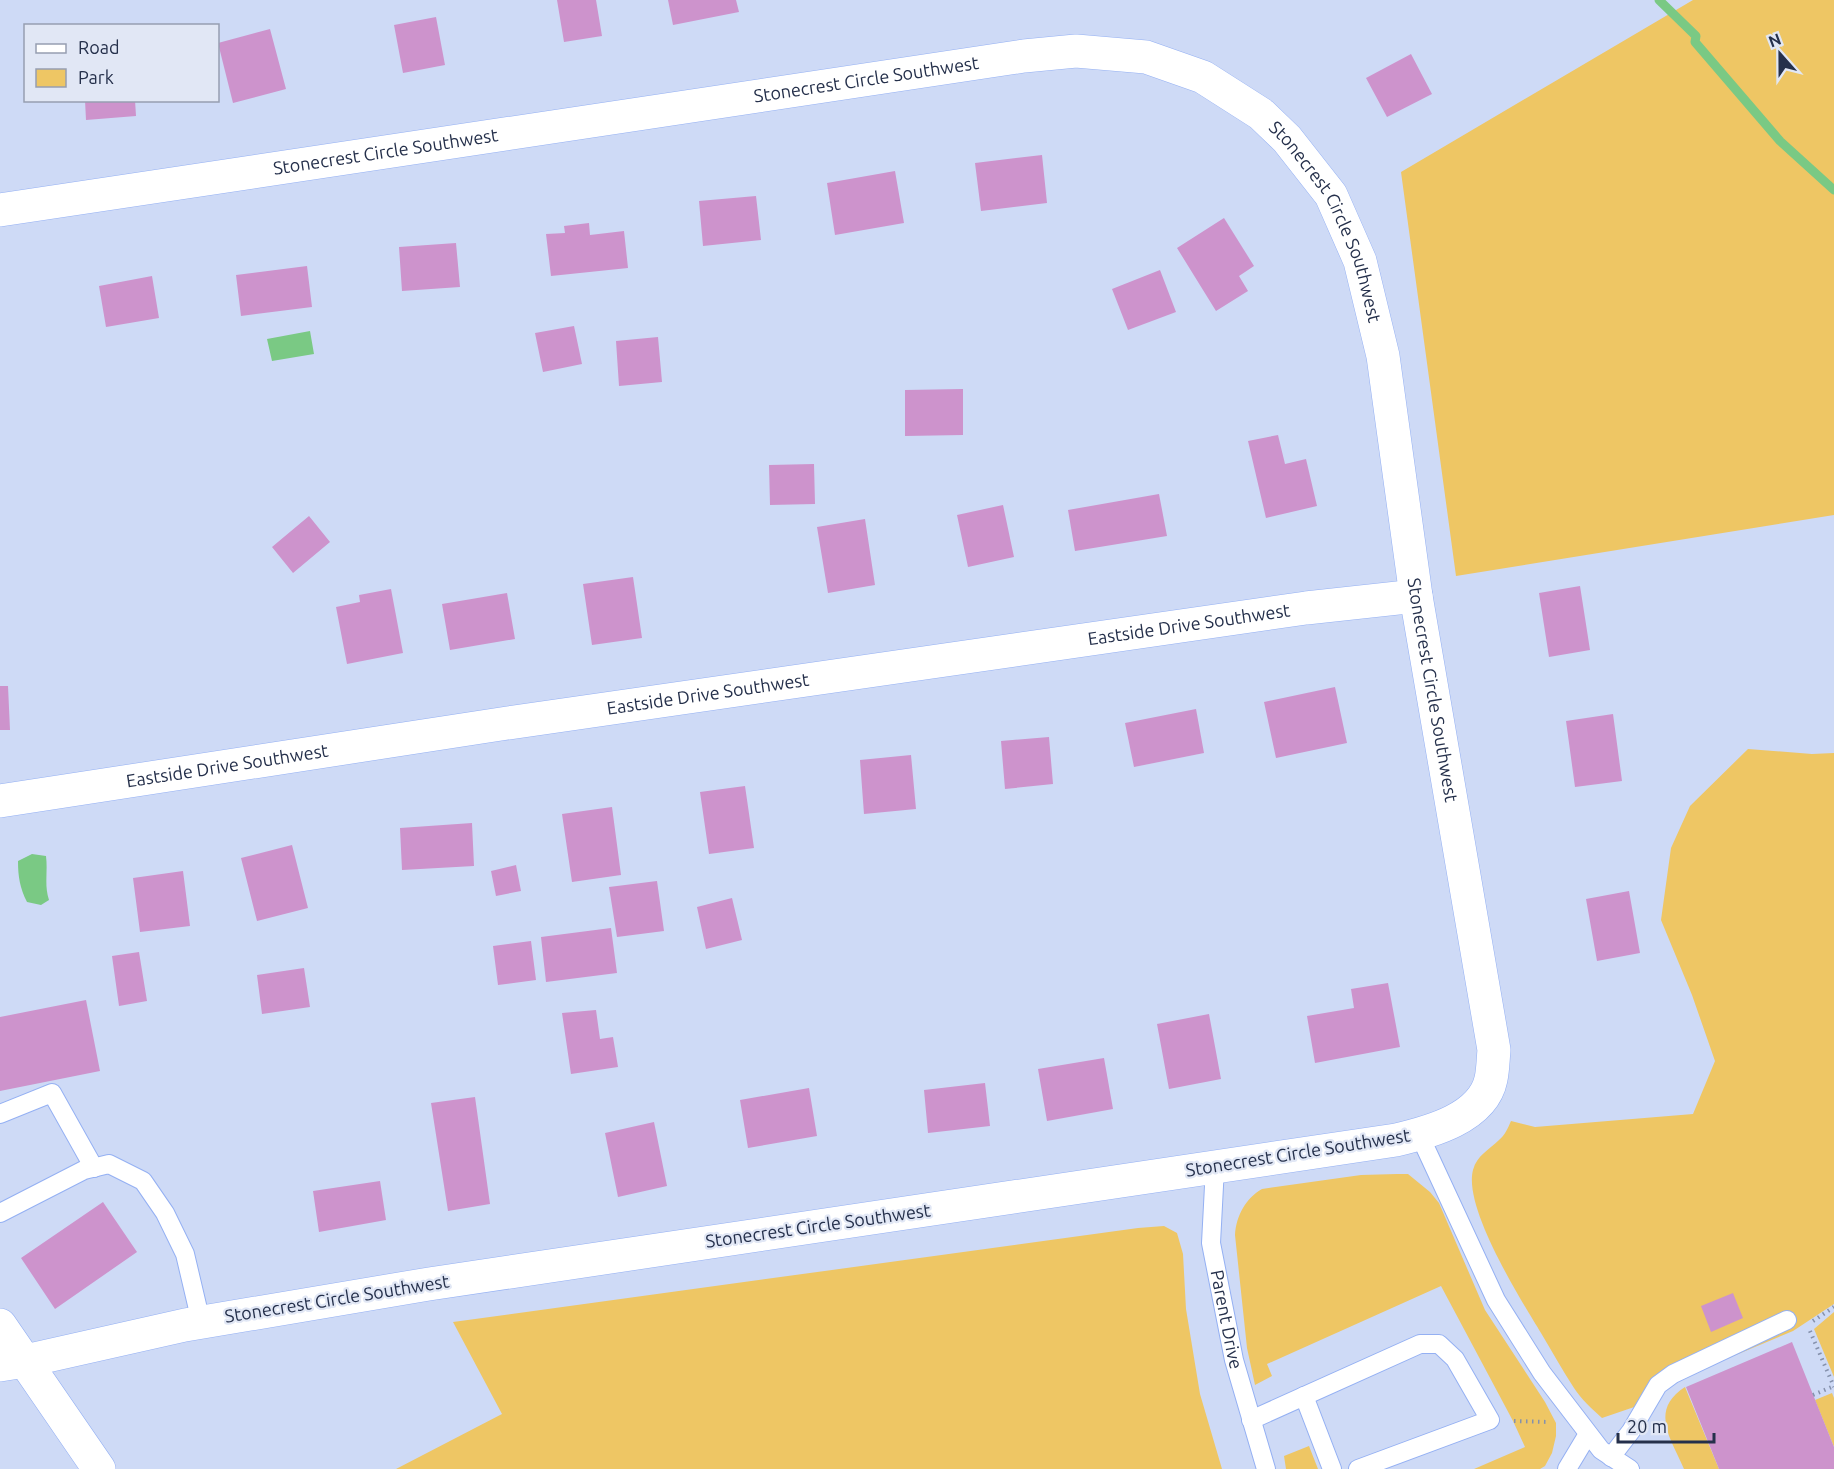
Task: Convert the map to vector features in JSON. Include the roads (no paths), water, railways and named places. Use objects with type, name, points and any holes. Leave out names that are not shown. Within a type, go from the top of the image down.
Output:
[{"type":"street","name":"Stonecrest Circle Southwest","points":[[0,210],[1024,56],[1076,51],[1146,57],[1203,77],[1261,114],[1287,139],[1331,195],[1360,261],[1383,356],[1416,596],[1494,1050],[1491,1081],[1476,1107],[1436,1130],[1396,1140],[429,1284],[201,1322],[13,1363]]},
{"type":"street","name":"Eastside Drive Southwest","points":[[0,801],[524,720],[1306,608],[1416,596]]},
{"type":"street","points":[[0,1325],[13,1363],[99,1469]]},
{"type":"lane","points":[[0,1114],[52,1093],[94,1168]]},
{"type":"lane","points":[[1419,1134],[1496,1300],[1542,1373],[1588,1434],[1601,1450],[1630,1469]]},
{"type":"lane","points":[[0,1213],[84,1170],[109,1164],[143,1181],[165,1213],[185,1254],[201,1322]]},
{"type":"lane","name":"Parent Drive","points":[[1215,1167],[1211,1243],[1234,1360],[1266,1469]]},
{"type":"lane","points":[[1611,1457],[1631,1431],[1658,1385],[1673,1374],[1787,1320]]},
{"type":"lane","points":[[1251,1420],[1420,1344],[1439,1344],[1455,1359],[1490,1420],[1358,1469]]},
{"type":"lane","points":[[1304,1396],[1332,1469]]},
{"type":"lane","points":[[1567,1469],[1588,1434]]},
{"type":"waterway","points":[[1659,0],[1696,36],[1695,42],[1780,141],[1834,190]]}]
